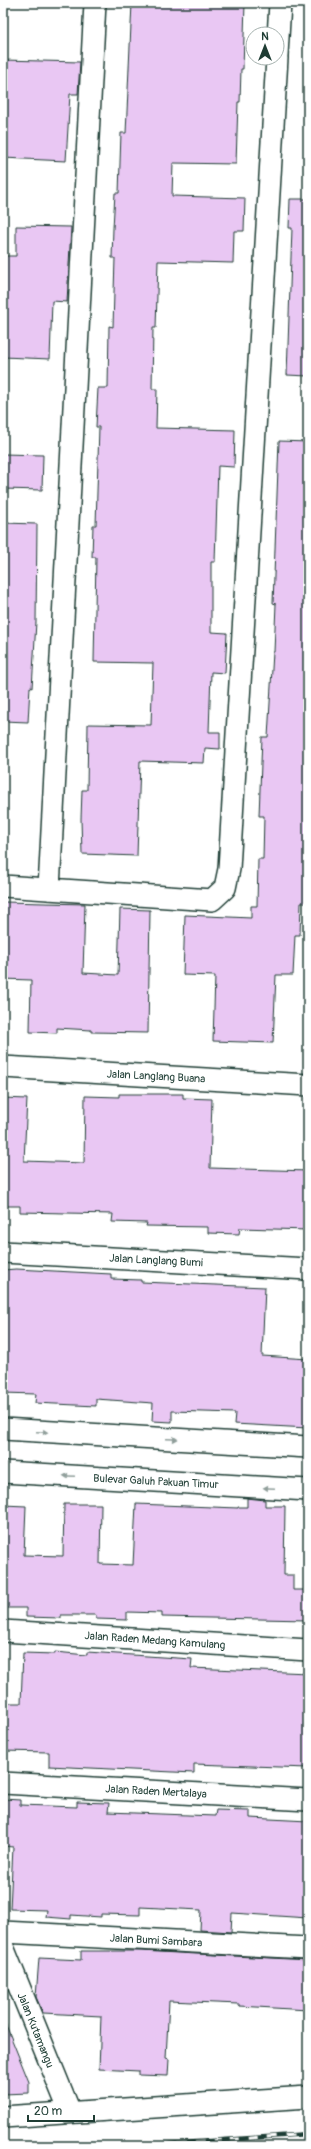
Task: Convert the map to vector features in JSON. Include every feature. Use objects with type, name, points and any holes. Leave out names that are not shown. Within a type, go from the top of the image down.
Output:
[{"type":"street","points":[[48,889],[95,3]]},
{"type":"street","points":[[279,26],[280,3]]},
{"type":"street","points":[[3,886],[212,900],[225,888],[230,846],[276,66]]},
{"type":"street","name":"Jalan Langlang Buana","points":[[3,1067],[308,1085]]},
{"type":"street","name":"Jalan Langlang Bumi","points":[[3,1252],[308,1269]]},
{"type":"street","points":[[3,1429],[308,1447]]},
{"type":"street","name":"Bulevar Galuh Pakuan Timur","points":[[3,1472],[308,1490]]},
{"type":"street","name":"Jalan Raden Medang Kamulang","points":[[3,1631],[308,1650]]},
{"type":"street","name":"Jalan Raden Mertalaya","points":[[3,1783],[308,1800]]},
{"type":"street","name":"Jalan Bumi Sambara","points":[[3,1932],[308,1948]]},
{"type":"street","name":"Jalan Kutamangu","points":[[3,1947],[70,2112]]},
{"type":"street","points":[[3,2117],[308,2097]]},
{"type":"building","points":[[132,3],[245,3],[243,69],[241,69],[240,102],[238,102],[236,164],[173,163],[172,196],[245,198],[244,231],[234,231],[233,263],[158,261],[156,328],[153,328],[152,389],[157,389],[156,428],[235,430],[234,467],[218,466],[215,562],[211,562],[211,632],[227,633],[225,673],[211,672],[209,732],[220,732],[220,749],[205,748],[204,763],[140,761],[137,856],[82,854],[81,819],[82,790],[87,790],[88,724],[151,725],[153,663],[94,662],[96,557],[92,557],[93,525],[96,525],[99,427],[96,427],[98,388],[108,388],[109,326],[113,327],[115,258],[112,258],[115,193],[119,193],[121,133],[126,133]]},
{"type":"building","points":[[3,60],[80,62],[78,94],[70,94],[66,161],[3,158]]},
{"type":"building","points":[[290,199],[308,199],[308,376],[287,375],[292,228],[289,228]]},
{"type":"building","points":[[16,226],[71,227],[67,302],[52,301],[50,359],[3,357],[3,256],[16,256]]},
{"type":"building","points":[[279,441],[308,442],[308,903],[301,903],[300,935],[295,935],[293,975],[276,975],[273,1043],[213,1041],[215,976],[183,975],[185,915],[251,918],[251,906],[257,906],[258,859],[263,859],[264,816],[259,816],[262,737],[268,737],[274,652],[276,604],[273,603]]},
{"type":"building","points":[[3,454],[43,455],[42,490],[3,489]]},
{"type":"building","points":[[3,523],[37,524],[36,622],[32,688],[30,687],[28,722],[3,721]]},
{"type":"building","points":[[4,902],[85,904],[83,973],[118,975],[120,909],[150,910],[148,1033],[91,1032],[91,1030],[57,1028],[57,1033],[30,1032],[31,980],[3,979]]},
{"type":"building","points":[[119,1094],[183,1094],[183,1098],[212,1099],[210,1168],[308,1171],[308,1230],[240,1228],[239,1234],[208,1233],[208,1227],[146,1226],[147,1223],[112,1222],[113,1214],[20,1212],[20,1206],[3,1206],[3,1098],[27,1099],[24,1161],[84,1163],[85,1096],[119,1097]]},
{"type":"building","points":[[16,1269],[111,1274],[111,1279],[141,1280],[141,1282],[265,1287],[262,1356],[308,1359],[308,1428],[234,1424],[235,1413],[172,1411],[172,1422],[152,1421],[153,1403],[96,1399],[96,1406],[35,1403],[36,1394],[3,1393],[5,1320],[3,1320],[3,1270]]},
{"type":"building","points":[[247,1498],[265,1500],[265,1506],[285,1506],[284,1575],[293,1575],[293,1590],[308,1590],[308,1620],[162,1617],[162,1613],[127,1612],[127,1620],[96,1619],[96,1615],[61,1615],[61,1618],[26,1617],[26,1608],[3,1608],[3,1505],[26,1506],[24,1555],[63,1556],[64,1504],[101,1504],[100,1564],[133,1565],[136,1504],[238,1508],[247,1507]]},
{"type":"building","points":[[55,1652],[87,1655],[87,1652],[192,1659],[191,1668],[308,1673],[308,1768],[194,1764],[194,1773],[49,1766],[49,1752],[3,1751],[3,1703],[21,1703],[23,1653],[55,1654]]},
{"type":"building","points":[[3,1799],[20,1800],[20,1805],[77,1807],[77,1802],[109,1803],[108,1812],[215,1816],[216,1810],[250,1811],[250,1818],[308,1821],[308,1918],[232,1913],[231,1932],[200,1930],[201,1910],[140,1907],[140,1915],[101,1914],[101,1917],[71,1915],[71,1919],[46,1917],[47,1910],[10,1909],[13,1847],[3,1846]]},
{"type":"building","points":[[81,1951],[141,1951],[308,1960],[308,2010],[239,2006],[239,2004],[169,2001],[166,2058],[169,2059],[168,2076],[139,2075],[139,2071],[99,2069],[101,2016],[43,2013],[36,1997],[39,1958],[81,1960]]},
{"type":"building","points":[[4,2020],[29,2082],[29,2093],[3,2094]]},
{"type":"railway","points":[[141,2146],[308,2134]]}]
